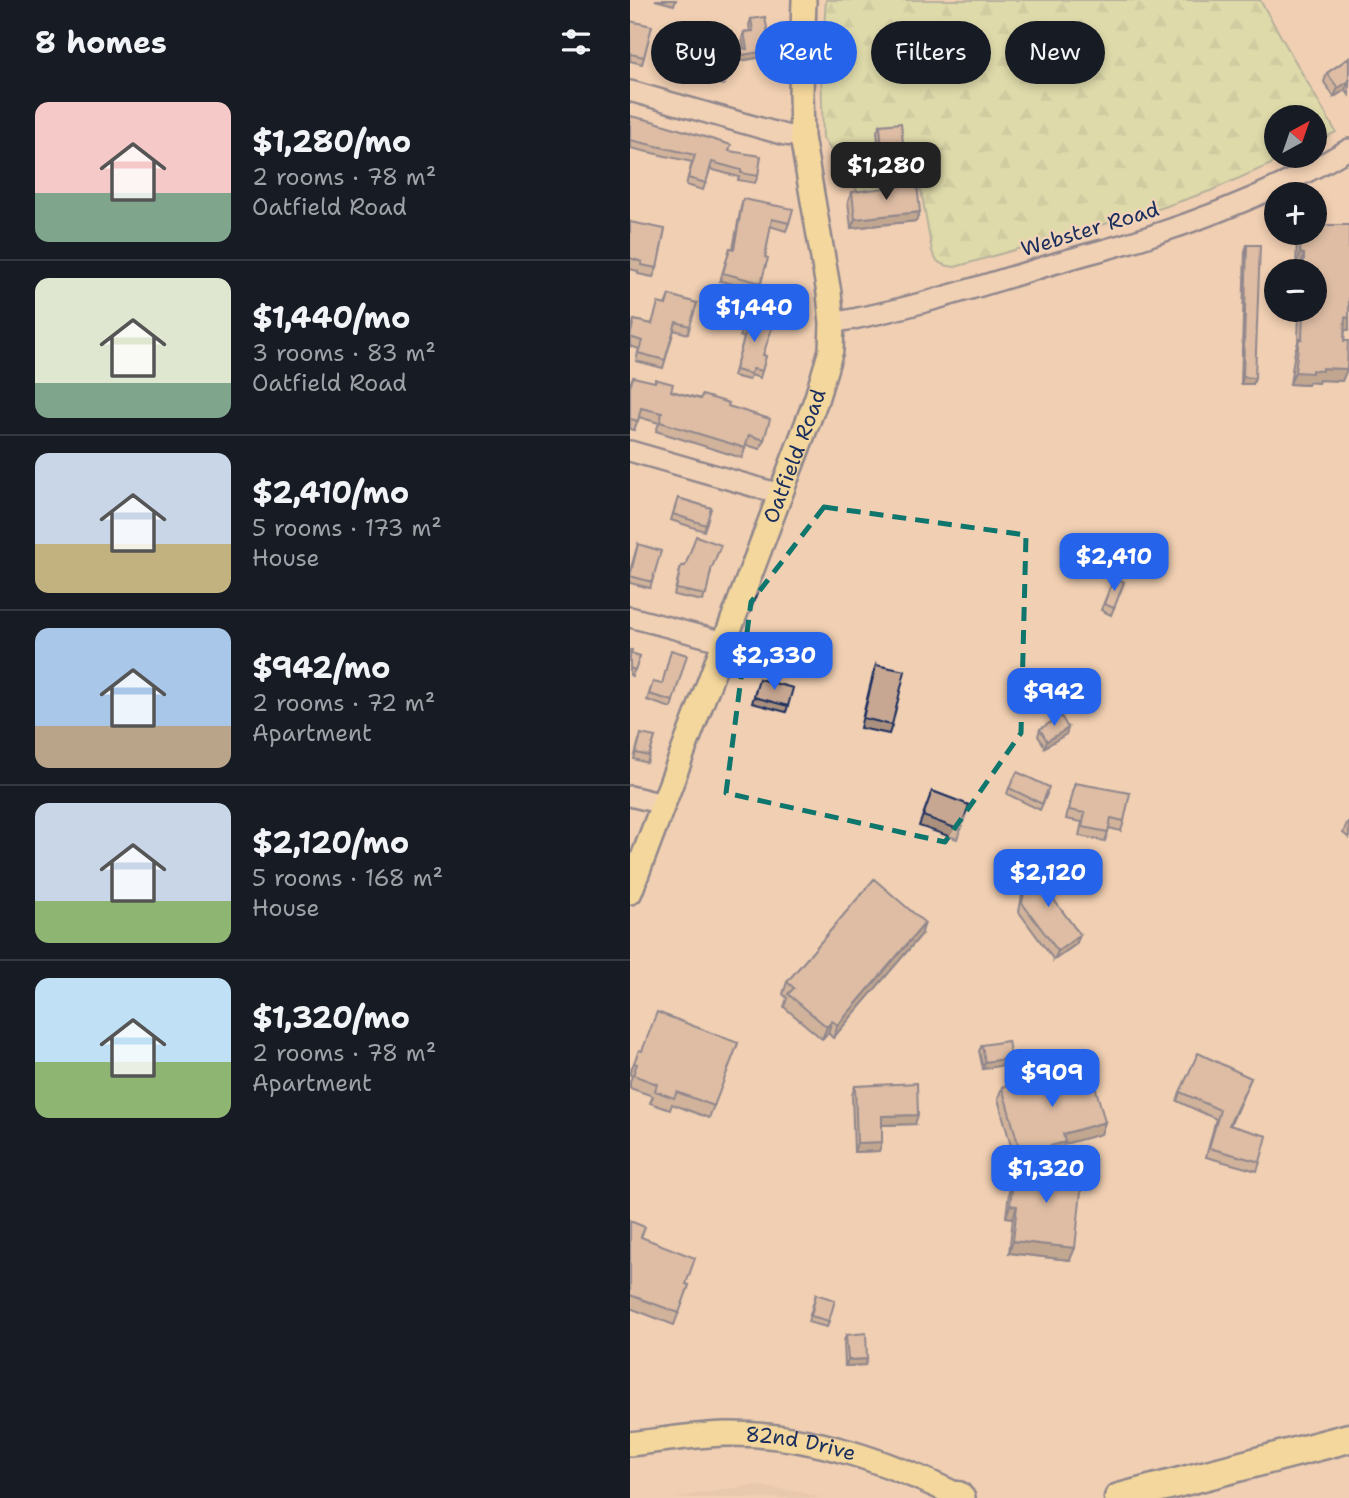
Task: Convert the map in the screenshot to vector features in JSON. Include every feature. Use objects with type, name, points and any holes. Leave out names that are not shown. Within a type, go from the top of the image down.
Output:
[{"type":"highway","points":[[1119,1498],[1349,1438]]},
{"type":"main road","name":"Oatfield Road","points":[[630,892],[826,371],[831,350],[830,293],[802,137],[804,0]]},
{"type":"main road","name":"82nd Drive","points":[[630,1444],[723,1434],[797,1440],[890,1466],[960,1497]]},
{"type":"street","points":[[630,90],[785,135],[802,137]]},
{"type":"street","name":"Webster Road","points":[[832,323],[862,318],[1149,237],[1287,181],[1349,149]]},
{"type":"street","points":[[630,452],[780,494]]},
{"type":"street","points":[[630,617],[724,642]]},
{"type":"street","points":[[630,796],[663,804]]},
{"type":"highlighted area","points":[[824,507],[1026,535],[1021,733],[945,842],[726,793],[751,602]]},
{"type":"shaded area","points":[[753,1485],[824,1498],[671,1498]]},
{"type":"green space","points":[[826,0],[1260,0],[1320,105],[1264,105],[1264,167],[1210,191],[1161,208],[955,267],[940,263],[932,251],[921,190],[857,191],[823,138],[821,84],[857,84],[857,21],[824,21]]},
{"type":"green space","points":[[1327,116],[1336,132],[1327,136]]},
{"type":"building","points":[[765,17],[766,21],[755,21],[755,53],[741,55],[741,48],[747,49],[744,32],[753,31],[751,19]]},
{"type":"building","points":[[630,21],[651,26],[644,57],[630,54]]},
{"type":"building","points":[[1349,58],[1349,81],[1338,88],[1327,73]]},
{"type":"building","points":[[630,116],[731,145],[729,151],[761,156],[758,176],[712,162],[706,183],[688,178],[695,155],[630,140]]},
{"type":"building","points":[[901,123],[905,163],[883,165],[880,125]]},
{"type":"building","points":[[917,184],[920,212],[855,219],[852,192]]},
{"type":"building","points":[[743,199],[793,209],[789,223],[772,219],[765,257],[768,258],[761,283],[723,273],[730,248],[734,249]]},
{"type":"building","points":[[630,222],[665,229],[657,268],[641,265],[642,262],[630,258]]},
{"type":"building","points":[[1327,225],[1349,225],[1349,318],[1345,317],[1344,341],[1348,341],[1347,369],[1322,368],[1322,371],[1312,370],[1312,373],[1295,372],[1303,322],[1327,322],[1327,259],[1304,259],[1304,254],[1300,253],[1300,245],[1327,245]]},
{"type":"building","points":[[1247,245],[1260,245],[1255,378],[1243,377]]},
{"type":"building","points":[[669,295],[697,303],[690,326],[676,322],[665,360],[638,353],[642,341],[630,337],[634,320],[652,324],[658,303],[666,305]]},
{"type":"building","points":[[747,313],[774,322],[763,355],[766,356],[762,371],[753,369],[751,374],[735,370],[746,331],[742,330]]},
{"type":"building","points":[[633,377],[673,384],[671,391],[700,399],[702,395],[770,419],[764,440],[749,435],[745,448],[660,422],[662,413],[641,408],[638,421],[630,419],[630,383]]},
{"type":"building","points":[[678,498],[711,508],[706,525],[673,514]]},
{"type":"building","points":[[696,536],[721,545],[711,570],[706,595],[676,589],[681,566],[685,566]]},
{"type":"building","points":[[638,544],[661,551],[652,582],[630,576]]},
{"type":"building","points":[[1114,578],[1124,582],[1114,608],[1104,604]]},
{"type":"building","points":[[630,650],[640,656],[635,670],[630,668]]},
{"type":"building","points":[[671,650],[687,655],[673,701],[649,694],[653,682],[662,684]]},
{"type":"building","points":[[876,665],[905,671],[892,725],[863,718]]},
{"type":"building","points":[[759,679],[793,688],[788,706],[754,697]]},
{"type":"building","points":[[1061,716],[1068,728],[1047,741],[1040,729]]},
{"type":"building","points":[[641,734],[655,737],[649,756],[636,753]]},
{"type":"building","points":[[1017,772],[1049,787],[1042,804],[1009,788]]},
{"type":"building","points":[[1075,783],[1130,793],[1124,821],[1111,818],[1108,832],[1082,827],[1085,813],[1069,810]]},
{"type":"building","points":[[932,791],[969,805],[960,830],[923,816]]},
{"type":"building","points":[[1029,869],[1055,873],[1051,896],[1080,935],[1058,951],[1022,903]]},
{"type":"building","points":[[874,879],[925,923],[838,1025],[832,1021],[827,1027],[788,994],[794,988],[787,982]]},
{"type":"building","points":[[657,1012],[738,1043],[714,1106],[677,1092],[674,1098],[655,1091],[657,1084],[633,1075],[637,1064],[634,1063],[639,1050],[642,1051]]},
{"type":"building","points":[[1008,1041],[1011,1058],[985,1062],[982,1045]]},
{"type":"building","points":[[1198,1053],[1251,1078],[1229,1125],[1267,1136],[1260,1162],[1209,1148],[1220,1110],[1180,1092]]},
{"type":"building","points":[[1091,1071],[1105,1122],[1063,1134],[1065,1142],[1021,1154],[1002,1087],[1046,1075],[1048,1083]]},
{"type":"building","points":[[917,1083],[918,1115],[882,1116],[882,1142],[857,1143],[855,1086]]},
{"type":"building","points":[[1015,1164],[1083,1172],[1075,1248],[1013,1241],[1017,1206],[1010,1205]]},
{"type":"building","points":[[630,1221],[645,1227],[641,1237],[695,1258],[679,1313],[630,1295]]},
{"type":"building","points":[[816,1294],[835,1300],[829,1321],[811,1316]]},
{"type":"building","points":[[866,1333],[867,1359],[848,1360],[846,1335]]}]
